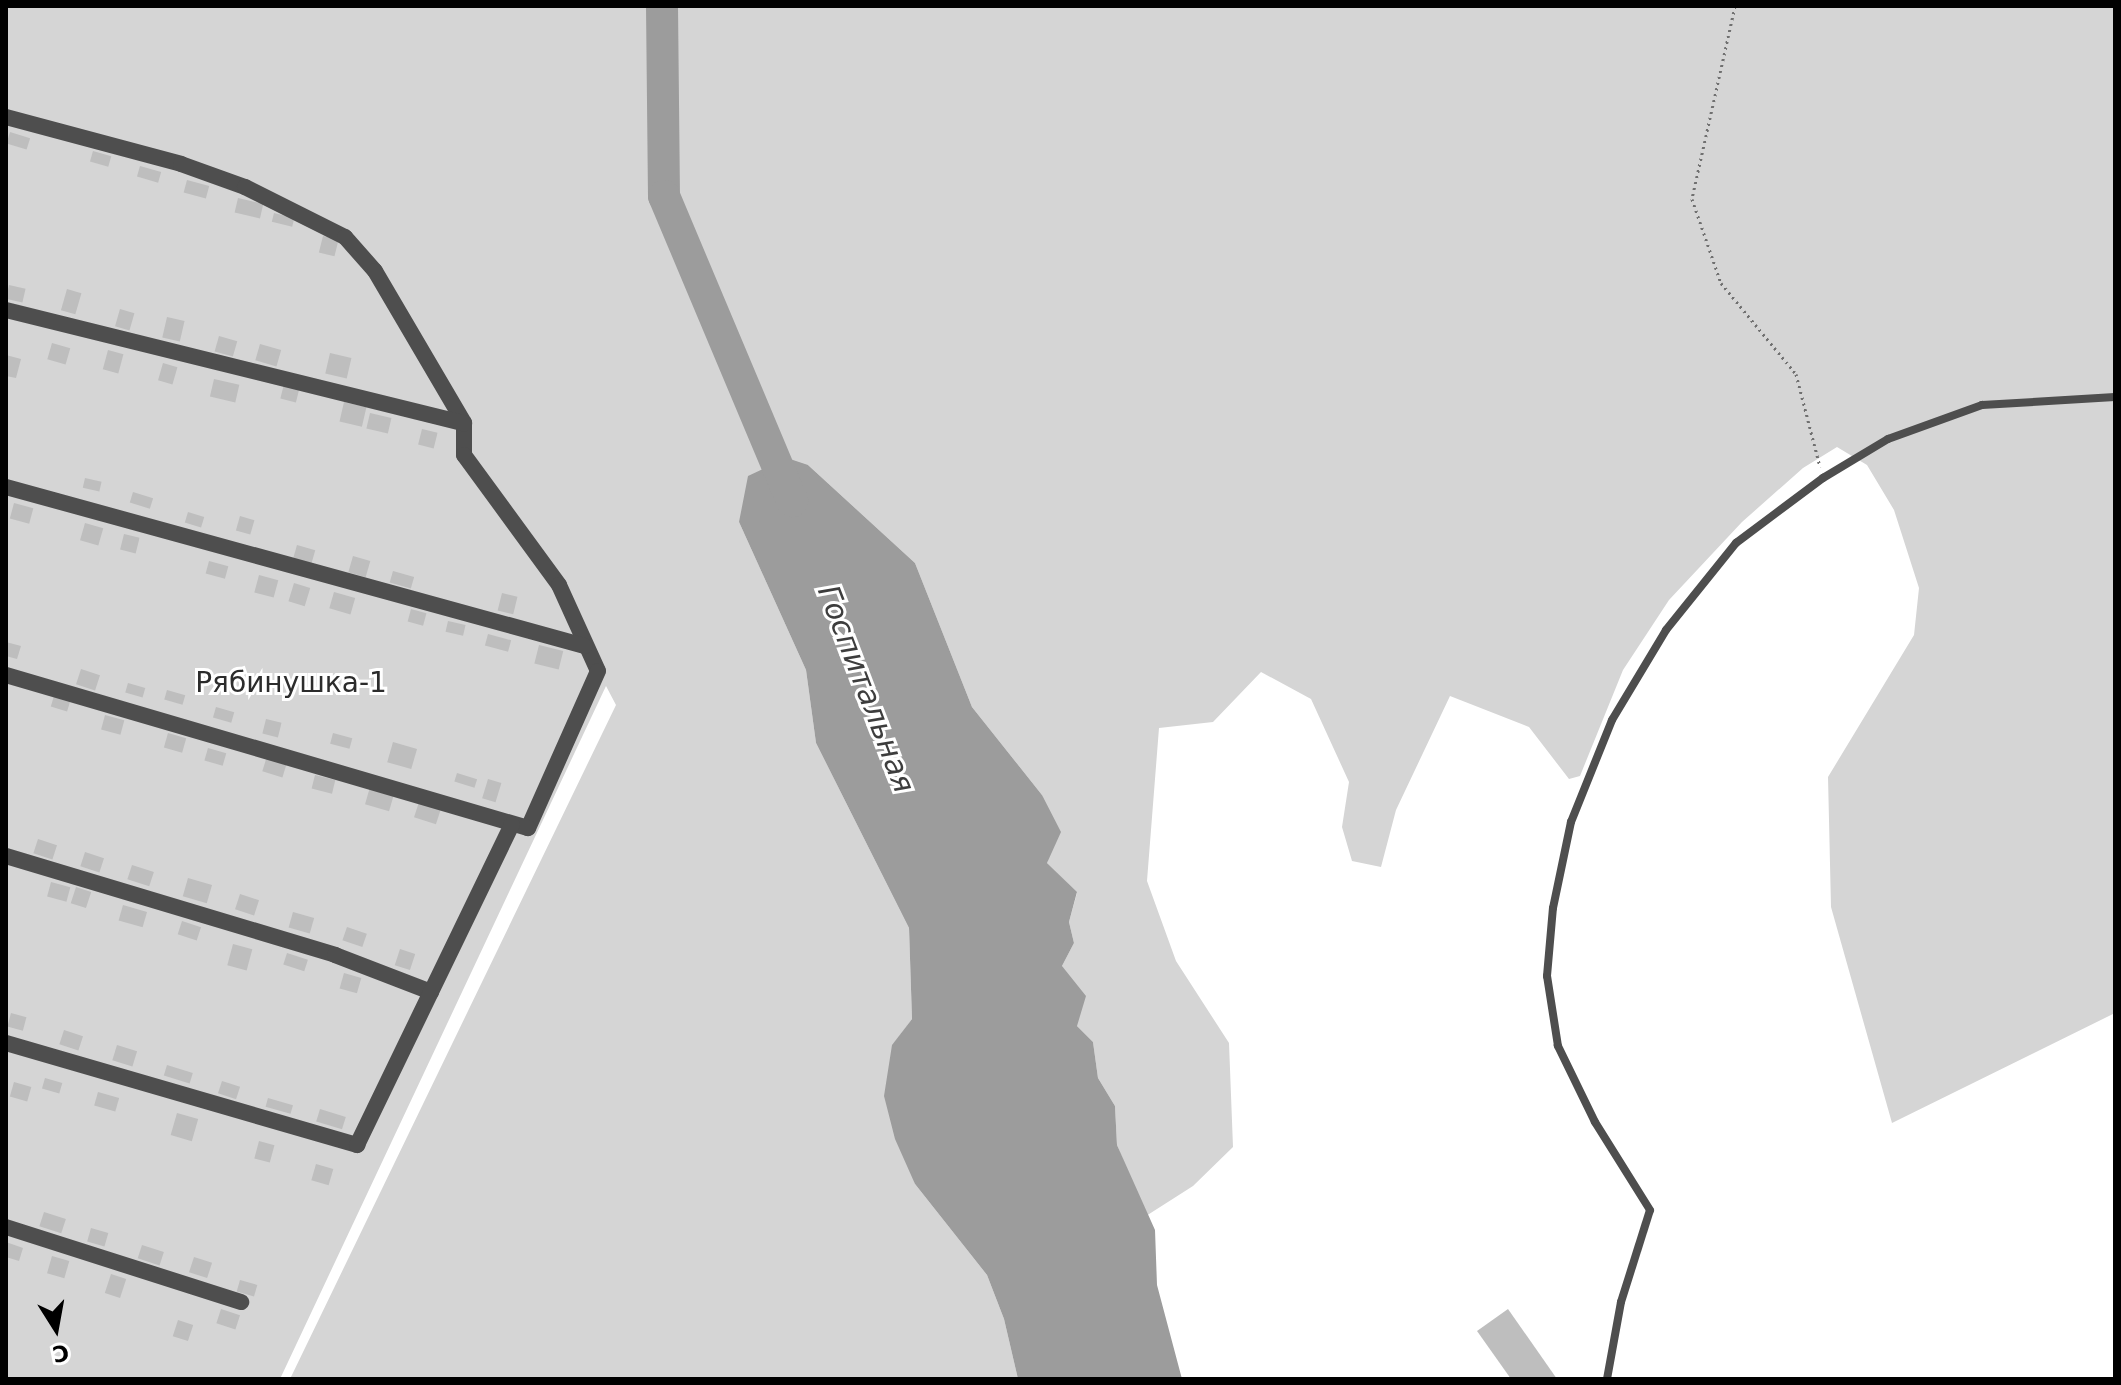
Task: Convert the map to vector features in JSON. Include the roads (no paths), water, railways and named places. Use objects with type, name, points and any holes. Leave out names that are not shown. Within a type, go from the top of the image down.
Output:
[{"type":"street","points":[[6,117],[181,164],[245,187],[345,237],[375,271],[464,423],[464,455],[551,574],[598,671],[528,828],[6,675]]},
{"type":"street","points":[[6,310],[464,423]]},
{"type":"street","points":[[6,487],[585,646]]},
{"type":"street","points":[[6,1043],[357,1145],[512,824]]},
{"type":"street","points":[[6,856],[335,955],[431,992]]},
{"type":"street","points":[[6,1227],[241,1302]]},
{"type":"lane","points":[[1607,1379],[1621,1302],[1650,1210],[1595,1122],[1558,1046],[1547,976],[1553,908],[1571,822],[1612,720],[1666,630],[1736,543],[1823,478],[1888,439],[1982,405],[2115,397]]},
{"type":"water","points":[[787,458],[808,465],[915,563],[972,707],[1042,795],[1061,832],[1047,863],[1077,892],[1069,922],[1074,943],[1062,966],[1086,996],[1077,1026],[1093,1042],[1098,1078],[1115,1106],[1117,1145],[1155,1230],[1157,1285],[1182,1379],[1018,1379],[1004,1319],[987,1275],[915,1184],[895,1139],[884,1096],[892,1045],[912,1019],[909,928],[816,743],[806,670],[739,522],[748,476]]},
{"type":"waterway","name":"Госпитальная","points":[[662,6],[664,196],[792,501]]},
{"type":"park label","name":"Рябинушка-1","points":[[291,683]]}]
